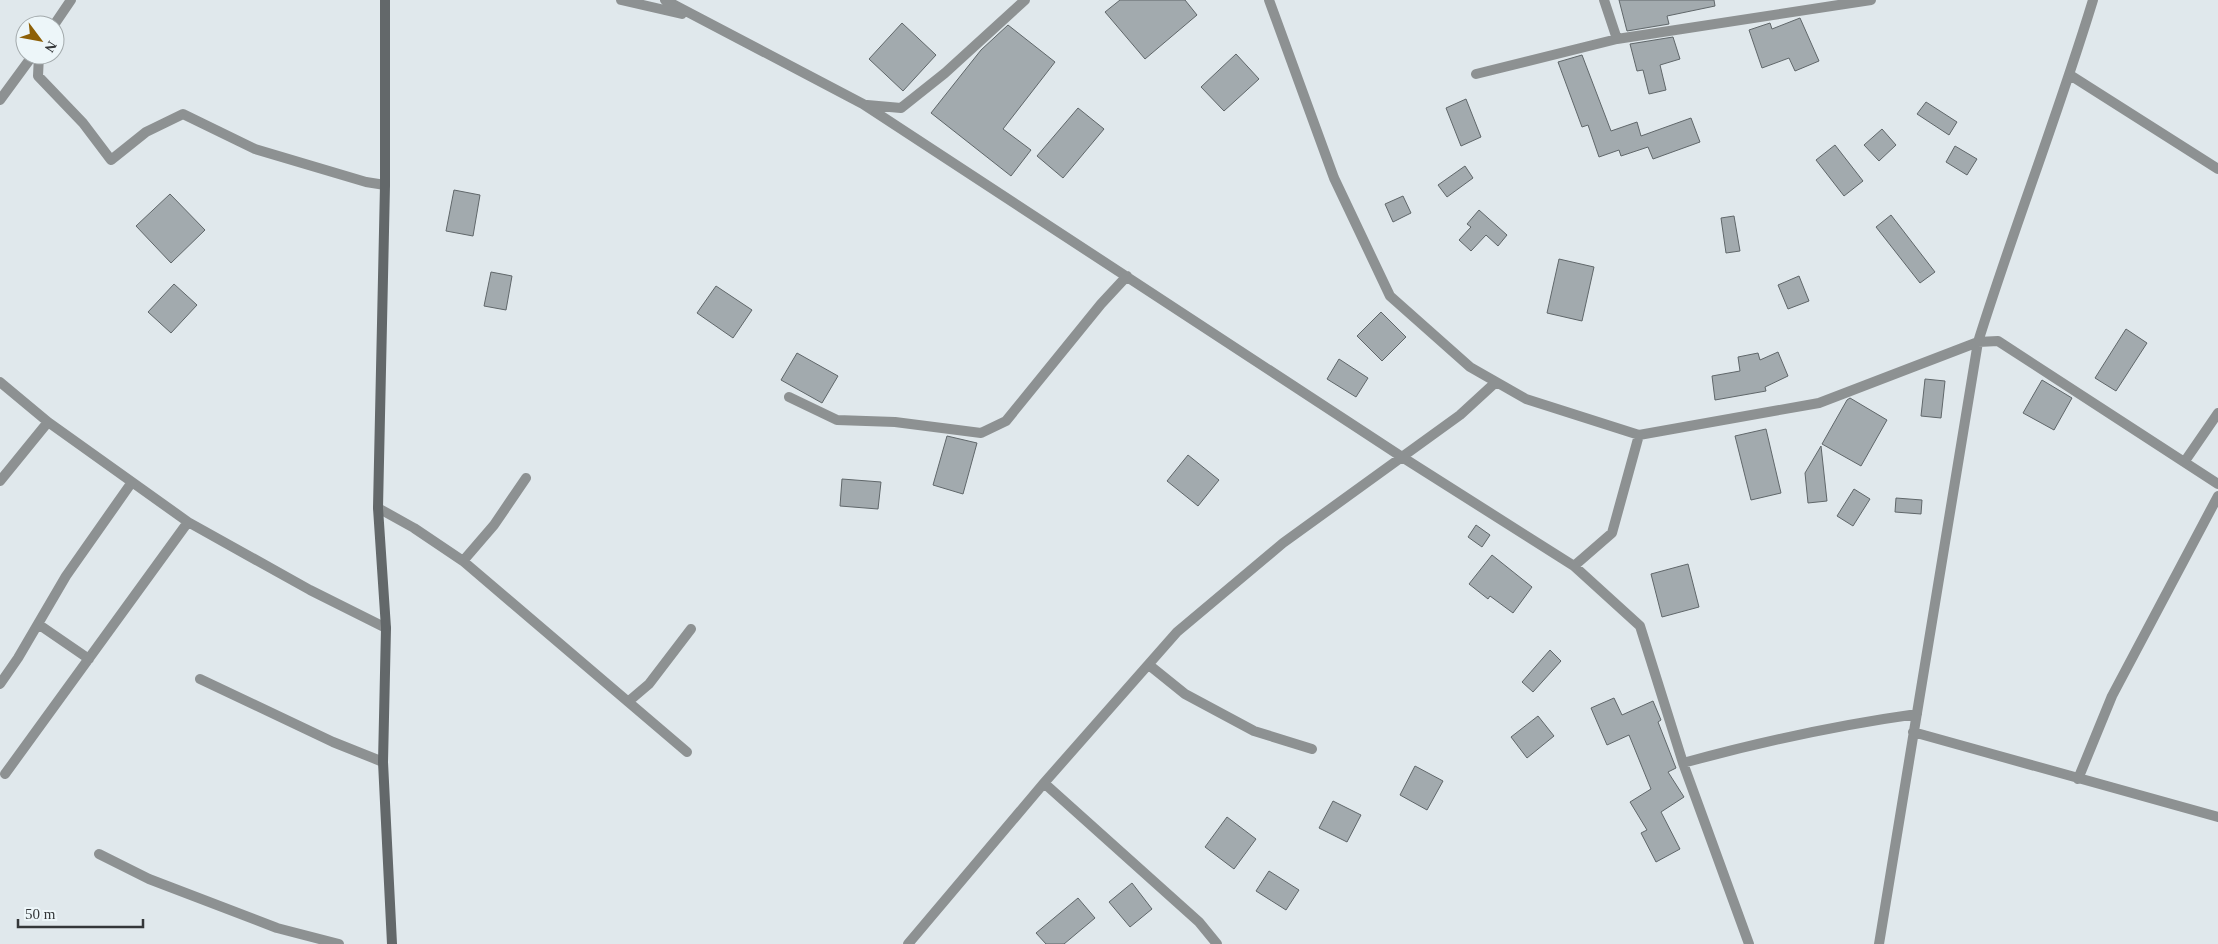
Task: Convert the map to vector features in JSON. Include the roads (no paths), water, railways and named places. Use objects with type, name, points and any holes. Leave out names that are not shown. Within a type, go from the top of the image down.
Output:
[{"type":"main road","points":[[385,0],[385,184],[378,508],[386,628],[383,762],[392,944]]},
{"type":"street","points":[[61,15],[71,0]]},
{"type":"street","points":[[621,0],[692,16]]},
{"type":"street","points":[[665,0],[692,16],[863,104],[1402,457],[1574,566],[1640,626],[1684,763],[1750,944]]},
{"type":"street","points":[[863,104],[901,108],[945,73],[1025,0]]},
{"type":"street","points":[[1269,0],[1334,178],[1390,296],[1470,367],[1526,399],[1639,435],[1819,403],[1978,342],[1998,341],[2218,484]]},
{"type":"street","points":[[1604,0],[1617,39]]},
{"type":"street","points":[[1476,74],[1617,39],[1872,0]]},
{"type":"street","points":[[1879,944],[1978,342],[1998,278],[2070,75],[2093,0]]},
{"type":"street","points":[[0,100],[26,65]]},
{"type":"street","points":[[39,65],[38,76],[84,123],[111,160],[146,132],[183,114],[256,149],[366,182],[385,184]]},
{"type":"street","points":[[2070,75],[2218,169]]},
{"type":"street","points":[[789,397],[837,420],[895,422],[981,433],[1006,421],[1035,388],[1101,304],[1127,276]]},
{"type":"street","points":[[0,382],[48,422],[188,522],[310,590],[386,628]]},
{"type":"street","points":[[908,944],[1044,783],[1177,632],[1283,543],[1460,415],[1496,382]]},
{"type":"street","points":[[2185,461],[2218,413]]},
{"type":"street","points":[[0,481],[48,422]]},
{"type":"street","points":[[1574,566],[1612,532],[1639,435]]},
{"type":"street","points":[[463,560],[494,525],[526,478]]},
{"type":"street","points":[[0,684],[18,658],[66,576],[132,482]]},
{"type":"street","points":[[2078,779],[2112,696],[2218,496]]},
{"type":"street","points":[[378,508],[414,528],[463,560],[687,752]]},
{"type":"street","points":[[5,774],[188,522]]},
{"type":"street","points":[[38,624],[89,659]]},
{"type":"street","points":[[629,701],[650,684],[691,629]]},
{"type":"street","points":[[1149,665],[1185,694],[1254,732],[1312,749]]},
{"type":"street","points":[[200,679],[332,742],[383,762]]},
{"type":"street","points":[[1684,763],[1742,747],[1844,725],[1917,714]]},
{"type":"street","points":[[1914,732],[2218,817]]},
{"type":"street","points":[[1044,783],[1199,922],[1217,944]]},
{"type":"street","points":[[99,854],[149,879],[277,928],[339,944]]}]
